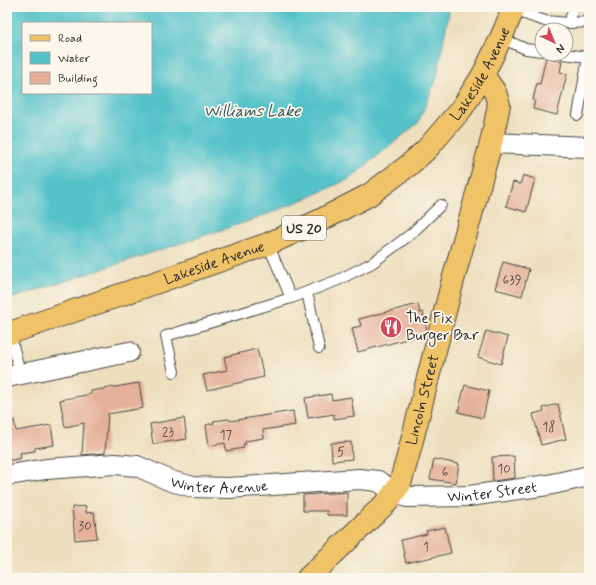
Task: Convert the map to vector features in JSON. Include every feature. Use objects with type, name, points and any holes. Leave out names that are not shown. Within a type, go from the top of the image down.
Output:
[{"type":"main road","name":"Lakeside Avenue","points":[[8,334],[268,244],[346,208],[369,195],[409,165],[462,108],[483,75],[502,38],[514,9]]},
{"type":"main road","name":"Lincoln Street","points":[[308,578],[388,501],[400,484],[453,280],[491,143],[498,105],[495,92],[483,75]]},
{"type":"street","points":[[491,143],[589,148]]},
{"type":"street","points":[[13,375],[129,352]]},
{"type":"street","name":"Winter Avenue","points":[[7,474],[9,475],[46,469],[115,464],[137,466],[171,481],[193,487],[229,488],[359,479],[378,481],[394,492]]},
{"type":"street","name":"Winter Street","points":[[394,492],[407,497],[469,496],[548,485],[589,476]]},
{"type":"lane","points":[[569,22],[574,7]]},
{"type":"lane","points":[[514,9],[544,21],[556,22]]},
{"type":"lane","points":[[574,23],[589,22]]},
{"type":"lane","points":[[502,38],[526,49],[534,50]]},
{"type":"lane","points":[[574,55],[588,57],[578,115]]},
{"type":"lane","points":[[174,372],[166,336],[291,298],[338,280],[372,262],[411,234],[441,205]]},
{"type":"lane","points":[[268,244],[291,298]]},
{"type":"lane","points":[[307,292],[319,348]]},
{"type":"lane","points":[[8,334],[13,375]]},
{"type":"water","name":"Williams Lake","points":[[7,7],[450,7],[436,80],[418,123],[349,179],[255,219],[7,300]]},
{"type":"building","points":[[545,62],[562,62],[560,72],[567,74],[557,115],[533,109],[535,100],[533,100],[537,83],[540,84]]},
{"type":"building","points":[[523,175],[535,179],[526,212],[506,206],[513,182],[520,184]]},
{"type":"building","points":[[503,262],[529,269],[522,296],[495,289]]},
{"type":"building","name":"The Fix Burger Bar","points":[[418,304],[420,313],[423,312],[427,331],[426,334],[358,352],[352,328],[361,326],[359,319]]},
{"type":"building","points":[[486,331],[508,337],[501,364],[478,357]]},
{"type":"building","points":[[257,349],[264,377],[207,390],[203,375],[227,370],[224,357]]},
{"type":"building","points":[[139,383],[143,408],[108,414],[105,453],[82,455],[84,423],[65,427],[60,400],[91,394],[91,391]]},
{"type":"building","points":[[465,385],[489,391],[483,418],[458,412]]},
{"type":"building","points":[[331,394],[332,400],[351,397],[354,416],[334,419],[334,414],[308,418],[305,398]]},
{"type":"building","points":[[558,404],[566,439],[541,445],[533,414],[544,411],[543,408]]},
{"type":"building","points":[[293,411],[295,425],[263,430],[264,438],[245,441],[246,444],[243,444],[244,448],[226,451],[225,443],[209,446],[206,425],[214,423],[213,421],[229,419],[230,421]]},
{"type":"building","points":[[184,418],[187,439],[153,444],[150,424]]},
{"type":"building","points":[[14,420],[16,431],[51,425],[54,445],[35,448],[35,451],[20,453],[21,458],[7,461],[7,421]]},
{"type":"building","points":[[351,442],[352,459],[332,461],[331,443]]},
{"type":"building","points":[[514,456],[515,478],[493,481],[492,457]]},
{"type":"building","points":[[434,459],[459,464],[456,483],[430,479]]},
{"type":"building","points":[[347,492],[347,515],[327,515],[327,511],[303,511],[303,495]]},
{"type":"building","points":[[86,506],[86,513],[94,512],[97,538],[75,540],[72,507]]},
{"type":"building","points":[[445,527],[451,553],[406,563],[401,540],[427,534],[426,531]]},
{"type":"place","name":"The Fix Burger Bar","points":[[391,327]]}]
